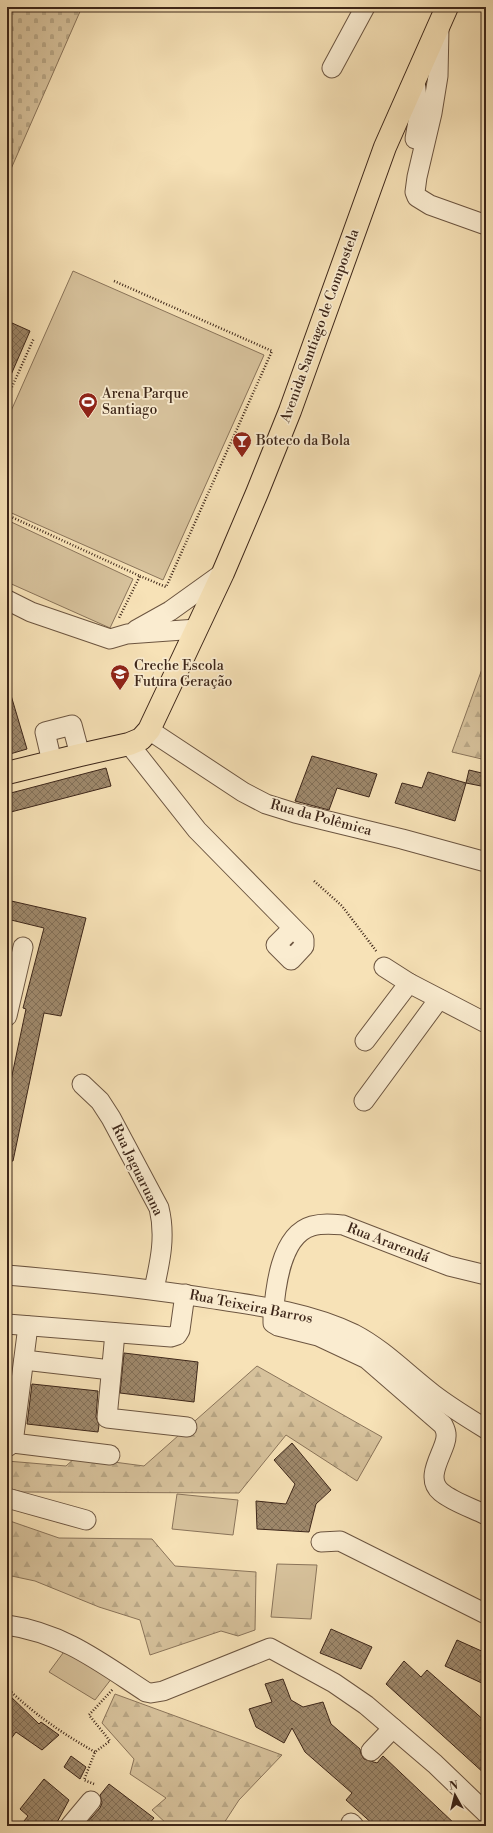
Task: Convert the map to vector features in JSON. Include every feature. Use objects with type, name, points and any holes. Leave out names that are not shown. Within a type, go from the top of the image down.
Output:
[{"type":"main road","name":"Avenida Santiago de Compostela","points":[[7,774],[129,744],[141,739],[149,730],[223,573],[257,493],[290,411],[346,253],[396,119],[415,81],[443,16]]},
{"type":"street","points":[[332,68],[365,7]]},
{"type":"street","points":[[443,16],[438,76],[415,192],[417,197],[430,205],[486,225]]},
{"type":"street","points":[[415,81],[418,124],[405,186],[408,201],[419,209],[486,233]]},
{"type":"street","points":[[396,119],[408,117],[414,119],[418,124]]},
{"type":"street","points":[[7,600],[31,612],[110,639],[122,629],[170,611],[223,573]]},
{"type":"street","points":[[122,629],[196,629]]},
{"type":"street","points":[[52,762],[45,732],[72,725],[80,755]]},
{"type":"street","name":"Rua da Polêmica","points":[[149,730],[243,792],[266,804],[295,813],[402,839],[486,862]]},
{"type":"street","points":[[129,744],[197,830],[293,928]]},
{"type":"street","points":[[7,1016],[23,947]]},
{"type":"street","points":[[384,966],[409,983],[486,1023]]},
{"type":"street","points":[[365,1041],[409,983]]},
{"type":"street","points":[[364,1101],[439,999]]},
{"type":"street","name":"Rua Jaguaruana","points":[[82,1084],[100,1101],[111,1118],[159,1208],[163,1225],[163,1245],[154,1290]]},
{"type":"street","name":"Rua Ararendá","points":[[273,1316],[283,1260],[289,1245],[299,1233],[311,1226],[325,1223],[343,1225],[442,1264],[486,1275]]},
{"type":"street","name":"Rua Teixeira Barros","points":[[7,1275],[185,1294],[273,1316],[332,1324],[354,1334],[374,1346],[433,1394],[486,1429]]},
{"type":"street","points":[[7,1324],[171,1337],[177,1335],[180,1330],[185,1294]]},
{"type":"street","points":[[273,1316],[278,1326],[318,1336],[367,1359],[443,1425],[446,1433],[446,1442],[437,1461],[434,1473],[440,1491],[486,1515]]},
{"type":"street","points":[[28,1326],[10,1445],[110,1455]]},
{"type":"street","points":[[115,1333],[107,1418],[187,1427]]},
{"type":"street","points":[[24,1360],[111,1370]]},
{"type":"street","points":[[7,1498],[86,1520]]},
{"type":"street","points":[[321,1542],[340,1542],[356,1548],[484,1610]]},
{"type":"street","points":[[10,1626],[57,1637],[81,1649],[146,1692],[151,1693],[163,1691],[270,1648],[334,1683],[366,1705],[435,1764],[486,1813]]},
{"type":"street","points":[[371,1751],[393,1728]]},
{"type":"street","points":[[70,1826],[91,1801]]},
{"type":"path","points":[[7,515],[166,587],[272,351],[114,281]]},
{"type":"path","points":[[7,398],[34,338]]},
{"type":"path","points":[[122,629],[140,576]]},
{"type":"path","points":[[314,882],[342,906],[376,948],[384,966]]},
{"type":"path","points":[[91,1801],[100,1787],[84,1780],[95,1752],[110,1741],[89,1715],[123,1677]]},
{"type":"path","points":[[7,1688],[28,1708],[67,1736],[95,1752]]},
{"type":"green space","points":[[7,7],[82,7],[7,178]]},
{"type":"green space","points":[[73,271],[264,355],[163,580],[7,511],[7,420]]},
{"type":"green space","points":[[7,520],[133,579],[110,628],[7,582]]},
{"type":"green space","points":[[486,658],[486,760],[452,752]]},
{"type":"green space","points":[[257,1366],[382,1437],[357,1481],[286,1435],[239,1493],[23,1492],[7,1488],[7,1461],[66,1466],[76,1457],[144,1466]]},
{"type":"green space","points":[[177,1494],[238,1500],[233,1535],[172,1529]]},
{"type":"green space","points":[[7,1520],[59,1538],[152,1539],[175,1566],[256,1572],[255,1630],[238,1636],[221,1631],[150,1655],[140,1620],[99,1607],[35,1581],[7,1575]]},
{"type":"green space","points":[[277,1564],[317,1565],[311,1619],[271,1617]]},
{"type":"green space","points":[[66,1649],[112,1678],[95,1700],[49,1672]]},
{"type":"green space","points":[[115,1694],[282,1755],[239,1800],[224,1823],[227,1826],[169,1826],[152,1810],[166,1798],[130,1774],[134,1759],[102,1723]]},
{"type":"building","points":[[12,323],[30,331],[7,384],[7,333]]},
{"type":"building","points":[[10,692],[27,749],[10,754],[7,744],[7,693]]},
{"type":"building","points":[[312,756],[377,774],[369,797],[337,788],[329,810],[295,801]]},
{"type":"building","points":[[106,768],[111,786],[7,813],[7,794]]},
{"type":"building","points":[[469,770],[486,774],[486,787],[466,783]]},
{"type":"building","points":[[428,772],[466,783],[455,821],[395,803],[402,783],[422,788]]},
{"type":"building","points":[[7,900],[86,918],[61,1016],[44,1013],[13,1161],[7,1161],[7,1099],[26,1009],[23,1008],[44,928],[7,919]]},
{"type":"building","points":[[124,1353],[198,1362],[194,1402],[120,1393]]},
{"type":"building","points":[[32,1384],[98,1391],[96,1417],[99,1425],[98,1432],[27,1424]]},
{"type":"building","points":[[292,1443],[331,1490],[316,1504],[309,1532],[257,1529],[256,1501],[286,1504],[295,1484],[274,1460]]},
{"type":"building","points":[[331,1629],[372,1647],[361,1669],[320,1653]]},
{"type":"building","points":[[457,1640],[486,1653],[486,1685],[445,1666]]},
{"type":"building","points":[[404,1661],[421,1677],[427,1670],[486,1722],[486,1775],[386,1684]]},
{"type":"building","points":[[283,1679],[291,1700],[303,1707],[323,1702],[331,1724],[360,1749],[364,1759],[377,1763],[383,1756],[457,1826],[375,1826],[346,1800],[352,1793],[305,1752],[292,1728],[284,1743],[256,1727],[249,1709],[272,1702],[265,1684]]},
{"type":"building","points":[[7,1693],[39,1724],[41,1722],[59,1735],[42,1750],[16,1732],[7,1744]]},
{"type":"building","points":[[71,1756],[86,1767],[80,1779],[64,1767]]},
{"type":"building","points":[[44,1779],[69,1800],[55,1826],[20,1826],[28,1816],[20,1809]]},
{"type":"building","points":[[109,1784],[154,1818],[147,1826],[84,1826],[100,1808],[102,1803],[100,1795]]},
{"type":"place","name":"Arena Parque Santiago","points":[[88,419]]},
{"type":"place","name":"Boteco da Bola","points":[[242,458]]},
{"type":"place","name":"Creche Escola Futura Geração","points":[[120,691]]}]
